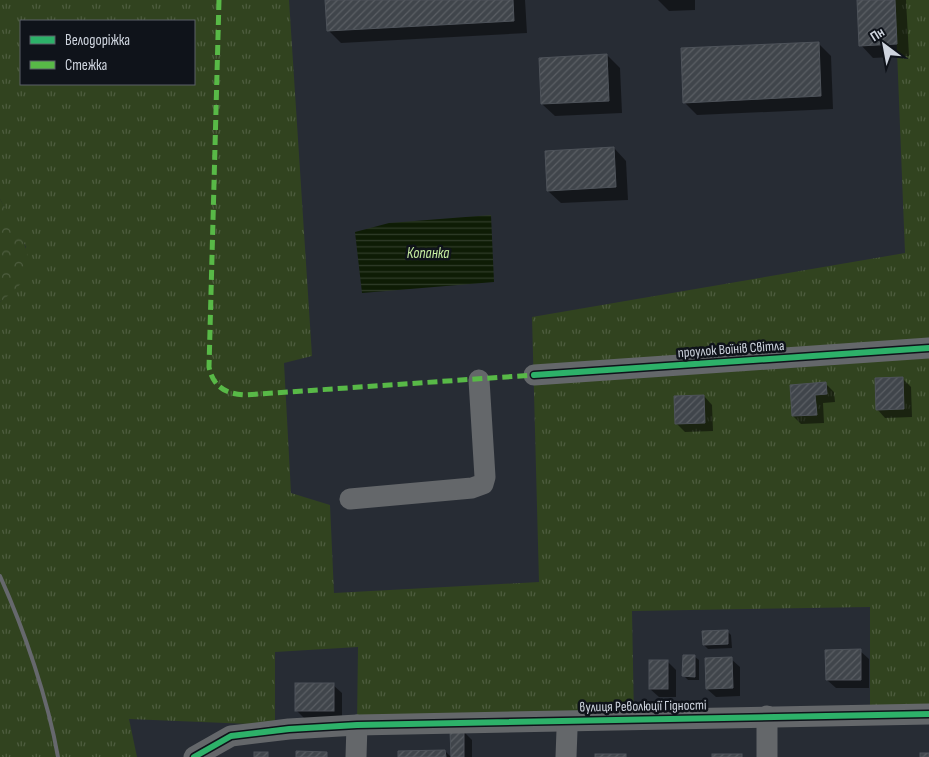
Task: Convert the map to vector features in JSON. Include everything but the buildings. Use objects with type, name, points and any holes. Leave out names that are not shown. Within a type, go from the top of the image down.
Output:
[{"type":"street","name":"проулок Воїнів Світла","points":[[534,375],[929,348]]},
{"type":"street","points":[[350,499],[472,488],[483,484],[485,477],[479,380]]},
{"type":"street","name":"вулиця Революції Гідності","points":[[194,757],[231,736],[289,729],[357,725],[929,714]]},
{"type":"street","points":[[767,757],[768,716]]},
{"type":"street","points":[[356,757],[357,725]]},
{"type":"street","points":[[566,757],[567,730]]},
{"type":"green space","points":[[0,0],[289,0],[312,356],[284,363],[291,493],[330,505],[334,593],[539,582],[532,317],[905,253],[895,0],[929,0],[929,714],[870,714],[870,607],[632,611],[634,719],[357,725],[358,647],[275,652],[275,725],[129,719],[137,757],[0,757],[0,302],[18,286],[26,247],[0,199]]},
{"type":"green space","points":[[0,199],[24,243],[27,252],[28,271],[24,280],[0,302]]},
{"type":"water","name":"Копанка","points":[[491,215],[494,282],[362,293],[355,232],[389,223]]},
{"type":"railway","points":[[0,576],[34,665],[48,712],[58,757]]},
{"type":"marked path","points":[[219,0],[209,367],[217,384],[226,391],[245,395],[534,375]]},
{"type":"cycle path","points":[[534,375],[929,348]]},
{"type":"cycle path","points":[[194,757],[231,736],[289,729],[357,725],[929,714]]}]
